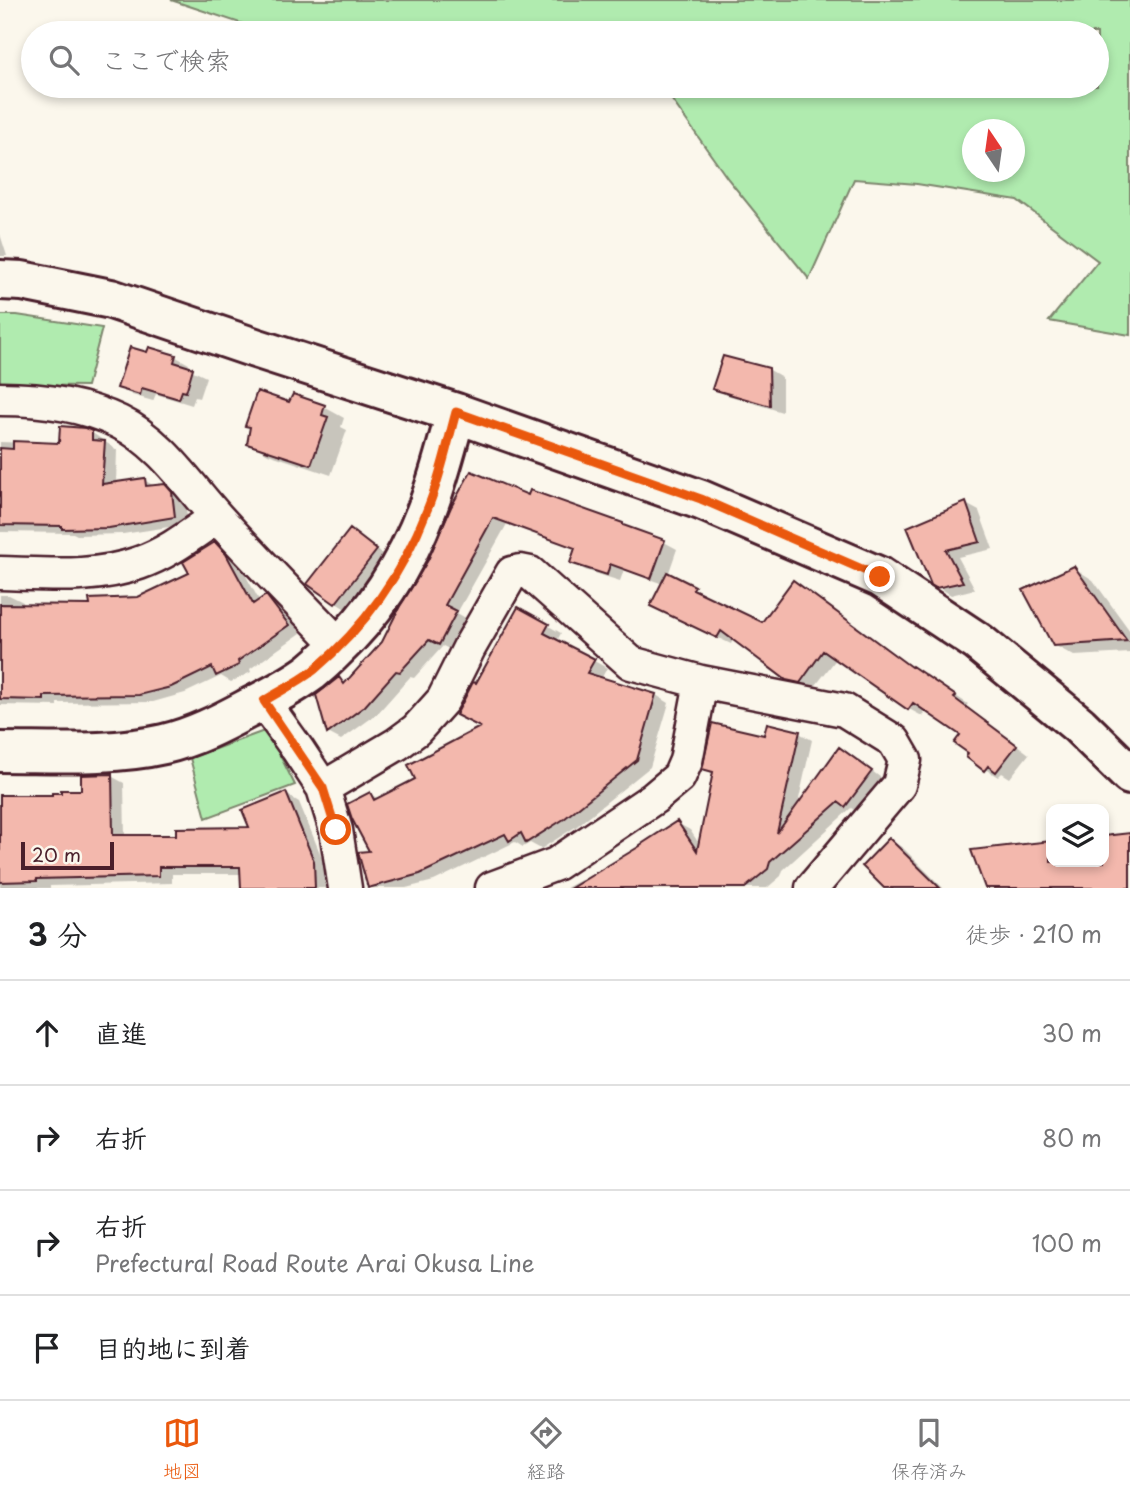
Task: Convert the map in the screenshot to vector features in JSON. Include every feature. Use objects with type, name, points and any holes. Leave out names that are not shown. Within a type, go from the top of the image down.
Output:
[{"type":"main road","points":[[0,280],[22,281],[111,299],[456,412],[701,499],[880,577],[978,642],[1079,725],[1130,775]]},
{"type":"main road","points":[[0,752],[89,752],[165,744],[191,736],[264,701],[312,672],[367,617],[406,557],[428,508],[456,412]]},
{"type":"street","points":[[0,399],[33,399],[66,405],[121,422],[155,449],[192,486],[217,517],[340,646]]},
{"type":"street","points":[[0,573],[108,572],[140,563],[179,544],[217,517]]},
{"type":"street","points":[[323,788],[416,730],[443,700],[512,573],[520,570],[530,573],[631,663],[701,682],[844,710],[894,741],[905,760],[898,785],[812,888]]},
{"type":"street","points":[[492,888],[556,864],[654,798],[679,777],[686,761],[701,682]]},
{"type":"street","points":[[264,701],[323,788],[336,830],[345,888]]},
{"type":"green space","points":[[171,0],[1130,0],[1130,335],[1049,321],[1098,261],[1017,200],[917,184],[854,179],[809,279],[728,179],[671,98],[1109,98],[1109,21],[234,21]]},
{"type":"green space","points":[[0,315],[17,315],[102,328],[87,386],[0,385]]},
{"type":"green space","points":[[267,730],[295,785],[206,818],[190,758]]},
{"type":"building","points":[[130,347],[147,352],[149,347],[176,355],[174,362],[193,368],[186,392],[182,391],[179,399],[142,388],[140,395],[117,388]]},
{"type":"building","points":[[723,356],[769,368],[770,406],[712,389]]},
{"type":"building","points":[[257,391],[289,402],[293,394],[325,405],[322,415],[328,417],[311,465],[247,444],[250,427],[245,426]]},
{"type":"building","points":[[60,426],[85,428],[92,431],[92,440],[105,441],[102,484],[145,478],[146,486],[165,484],[172,492],[175,517],[109,528],[62,529],[62,526],[0,525],[0,448],[13,449],[13,441],[59,443]]},
{"type":"building","points":[[471,471],[528,495],[530,490],[665,540],[651,579],[610,564],[607,575],[570,563],[575,548],[493,518],[445,605],[457,611],[439,645],[429,640],[400,672],[396,671],[365,706],[327,734],[316,695],[339,677],[344,684],[382,642],[428,560],[451,507]]},
{"type":"building","points":[[966,502],[980,542],[946,550],[963,582],[936,588],[931,585],[907,527]]},
{"type":"building","points":[[350,529],[377,550],[335,604],[307,584]]},
{"type":"building","points":[[215,542],[226,554],[253,604],[266,595],[289,625],[238,661],[239,665],[216,676],[212,667],[171,687],[139,695],[44,696],[44,700],[0,699],[0,604],[90,605],[89,599],[138,597],[189,573],[183,562]]},
{"type":"building","points":[[1074,566],[1127,641],[1053,646],[1023,590]]},
{"type":"building","points":[[667,572],[695,586],[693,589],[762,622],[793,580],[911,667],[956,696],[954,698],[1017,745],[996,772],[988,766],[984,771],[966,757],[968,753],[954,743],[960,735],[913,703],[908,710],[823,651],[800,683],[786,680],[721,631],[717,638],[650,606]]},
{"type":"building","points":[[518,607],[549,624],[544,633],[595,659],[587,673],[656,694],[637,760],[564,819],[526,843],[521,833],[509,841],[505,834],[420,874],[368,888],[358,852],[369,851],[347,804],[370,792],[374,800],[415,779],[408,765],[480,727],[456,715]]},
{"type":"building","points":[[712,723],[764,735],[767,723],[800,731],[777,833],[839,747],[872,771],[845,807],[838,802],[770,862],[768,869],[745,888],[571,888],[677,821],[697,851],[713,772],[702,769]]},
{"type":"building","points":[[112,774],[113,835],[176,835],[176,828],[249,827],[242,810],[286,792],[314,861],[315,888],[241,888],[240,867],[159,867],[159,876],[0,882],[0,795],[52,795],[61,793],[61,790],[81,790],[81,775]]},
{"type":"building","points":[[1130,833],[1130,888],[985,888],[971,850],[1046,842],[1046,867],[1109,867],[1109,835]]},
{"type":"building","points":[[889,838],[940,888],[884,888],[862,866]]},
{"type":"route","points":[[336,830],[323,788],[264,701],[312,672],[340,646],[367,617],[391,582],[406,557],[428,508],[456,412],[701,499],[880,577]]}]
